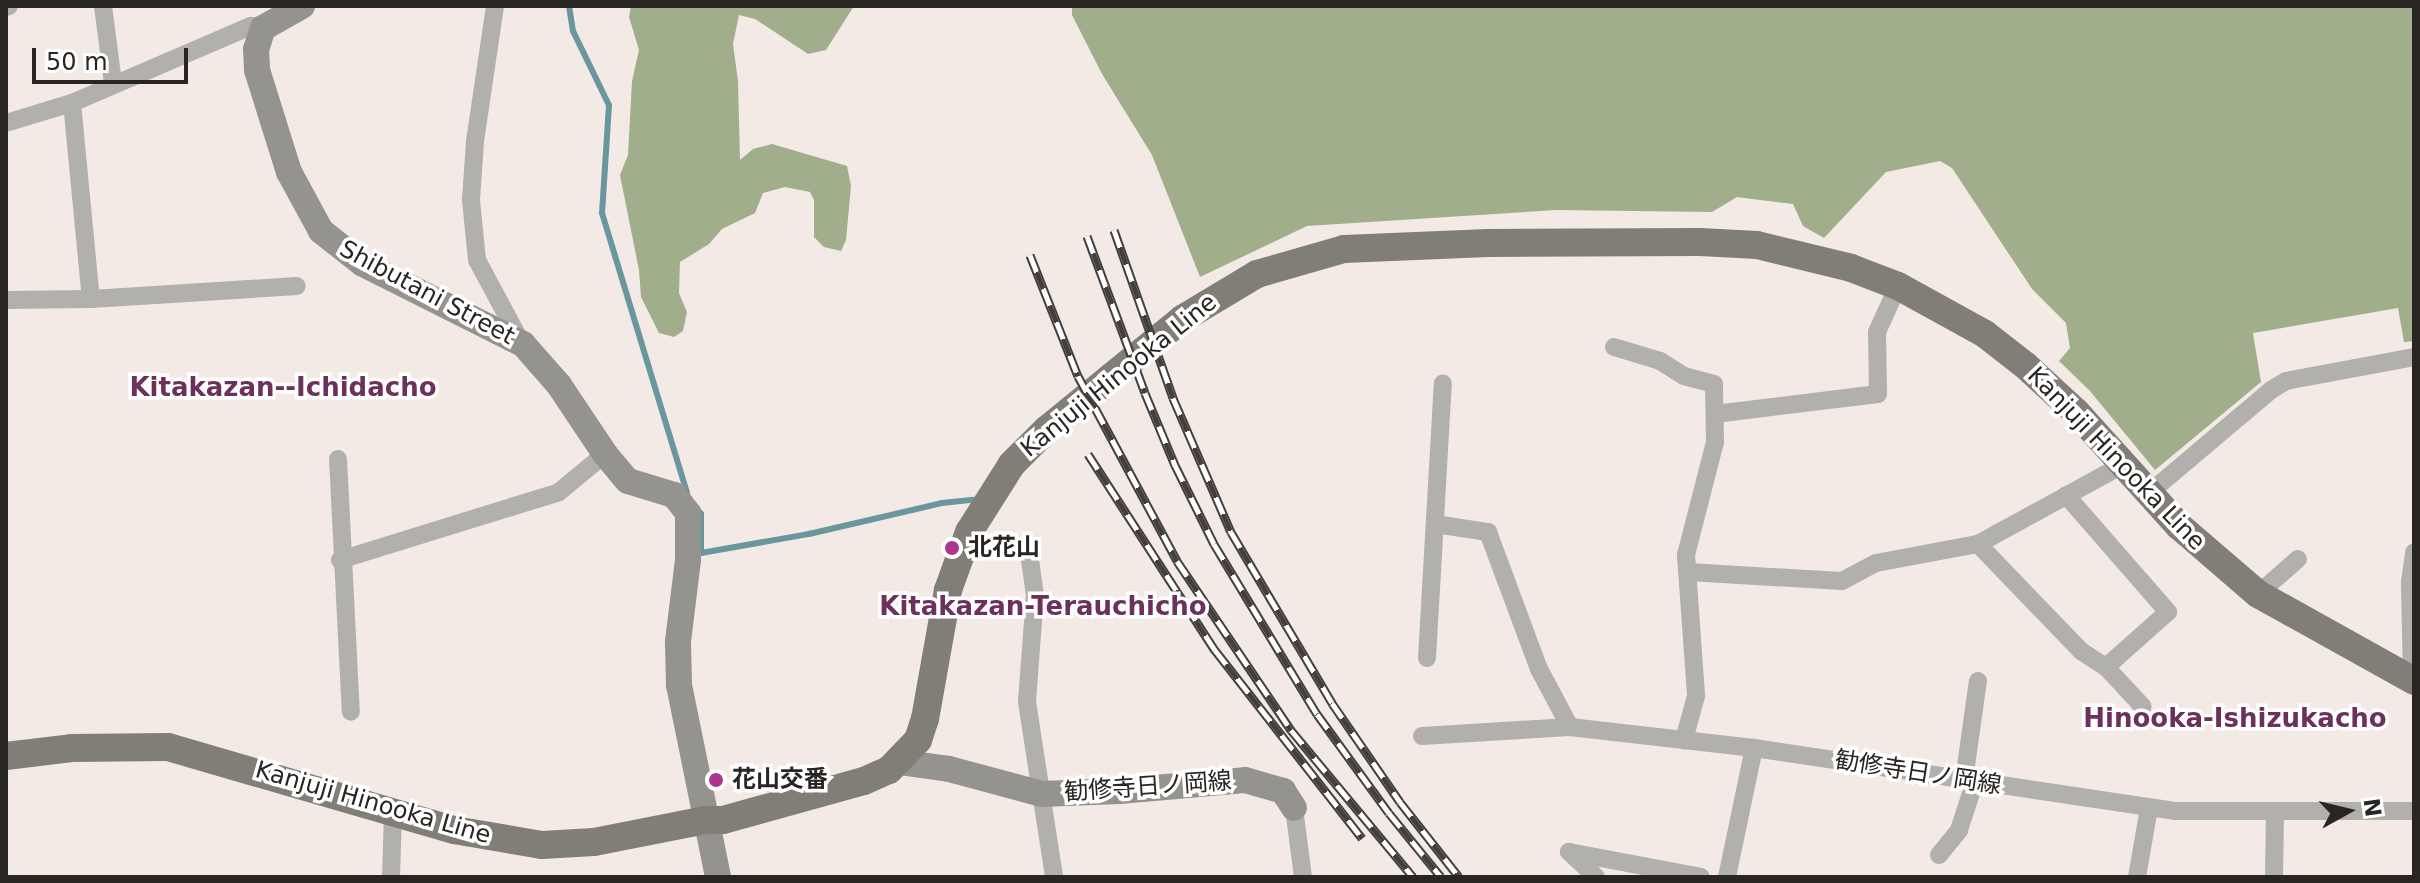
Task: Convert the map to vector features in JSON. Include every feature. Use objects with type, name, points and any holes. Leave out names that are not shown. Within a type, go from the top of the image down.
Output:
[{"type":"main road","points":[[263,28],[302,6]]},
{"type":"main road","name":"Shibutani Street","points":[[263,28],[256,49],[257,70],[272,119],[289,172],[314,221],[329,240],[363,264],[523,344],[559,385],[605,454],[628,481],[674,495],[691,521],[678,642],[679,685],[718,877]]},
{"type":"main road","name":"Kanjuji Hinooka Line","points":[[6,756],[72,748],[168,747],[393,813],[481,836],[542,845],[594,842],[706,820],[723,820],[878,776],[912,750],[923,728],[948,590],[969,532],[1012,464],[1046,430],[1182,319],[1257,274],[1315,255],[1356,247],[1729,243],[1818,259],[1898,286],[1985,334],[2026,366],[2076,412],[2148,494],[2208,554],[2258,594],[2413,681]]},
{"type":"main road","name":"勧修寺日ノ岡線","points":[[899,762],[949,769],[1042,794],[1120,791],[1229,779],[1275,788],[1287,795],[1294,808]]},
{"type":"street","points":[[103,6],[113,83]]},
{"type":"street","points":[[495,6],[475,141],[471,200],[477,260],[523,344]]},
{"type":"street","points":[[6,123],[72,103],[251,26],[263,28]]},
{"type":"street","points":[[72,103],[91,299]]},
{"type":"street","points":[[6,300],[91,299],[297,286]]},
{"type":"street","points":[[1715,414],[1878,394],[1877,332],[1898,286]]},
{"type":"street","points":[[1614,347],[1660,361],[1684,376],[1714,384],[1715,442],[1686,555],[1696,696],[1684,740]]},
{"type":"street","points":[[2148,494],[2271,390],[2286,381],[2414,357]]},
{"type":"street","points":[[1427,658],[1443,383]]},
{"type":"street","points":[[340,560],[559,492],[605,454]]},
{"type":"street","points":[[338,459],[340,560],[351,712]]},
{"type":"street","points":[[1689,572],[1842,581],[1876,563],[1978,544],[2122,465]]},
{"type":"street","points":[[2066,495],[2168,612],[2106,667]]},
{"type":"street","points":[[1435,524],[1488,532],[1539,669],[1570,727]]},
{"type":"street","points":[[1978,544],[2081,651],[2106,667],[2143,707]]},
{"type":"street","points":[[2413,681],[2410,582],[2414,552]]},
{"type":"street","points":[[2258,594],[2298,559]]},
{"type":"street","points":[[1030,560],[1035,595],[1027,702],[1054,877]]},
{"type":"street","points":[[1939,855],[1959,830],[1969,781],[1978,681]]},
{"type":"street","name":"勧修寺日ノ岡線","points":[[1422,736],[1570,727],[1754,748],[2149,808],[2275,812],[2414,811]]},
{"type":"street","points":[[1727,877],[1754,748]]},
{"type":"street","points":[[1294,808],[1303,877]]},
{"type":"street","points":[[2137,877],[2149,808]]},
{"type":"street","points":[[2274,877],[2275,812]]},
{"type":"street","points":[[391,877],[393,813]]},
{"type":"street","points":[[1596,877],[1569,852],[1701,877]]},
{"type":"green space","points":[[631,6],[854,6],[826,50],[808,54],[755,19],[739,15],[733,44],[738,81],[740,160],[753,149],[772,144],[847,166],[851,186],[846,240],[841,251],[824,247],[814,237],[814,200],[810,192],[785,187],[763,193],[755,213],[722,229],[709,244],[680,262],[679,293],[687,312],[683,331],[674,337],[659,333],[641,297],[639,270],[620,175],[628,155],[632,81],[639,50],[629,17]]},
{"type":"green space","points":[[1072,6],[2414,6],[2414,341],[2404,342],[2398,308],[2253,333],[2261,382],[2155,470],[2090,391],[2059,361],[2070,348],[2066,323],[2032,289],[1952,168],[1940,161],[1886,172],[1824,238],[1803,226],[1793,204],[1737,197],[1712,212],[1556,210],[1307,226],[1200,277],[1152,155],[1102,74],[1072,15]]},
{"type":"waterway","points":[[569,6],[573,31],[609,105],[602,213],[687,493]]},
{"type":"waterway","points":[[697,509],[701,514],[701,553],[809,534],[942,503],[979,499]]},
{"type":"railway","points":[[1114,230],[1173,398],[1231,532],[1332,703],[1400,802],[1459,877]]},
{"type":"railway","points":[[1087,236],[1145,393],[1175,465],[1214,544],[1317,714],[1389,813],[1441,877]]},
{"type":"railway","points":[[1030,255],[1078,376],[1177,561],[1291,730],[1413,877]]},
{"type":"railway","points":[[1088,454],[1215,650],[1362,838]]},
{"type":"place","name":"北花山","points":[[952,548]]},
{"type":"place","name":"花山交番","points":[[716,780]]},
{"type":"district","name":"Kitakazan--Ichidacho","points":[[283,388]]},
{"type":"district","name":"Kitakazan-Terauchicho","points":[[1043,607]]},
{"type":"district","name":"Hinooka-Ishizukacho","points":[[2235,719]]}]
